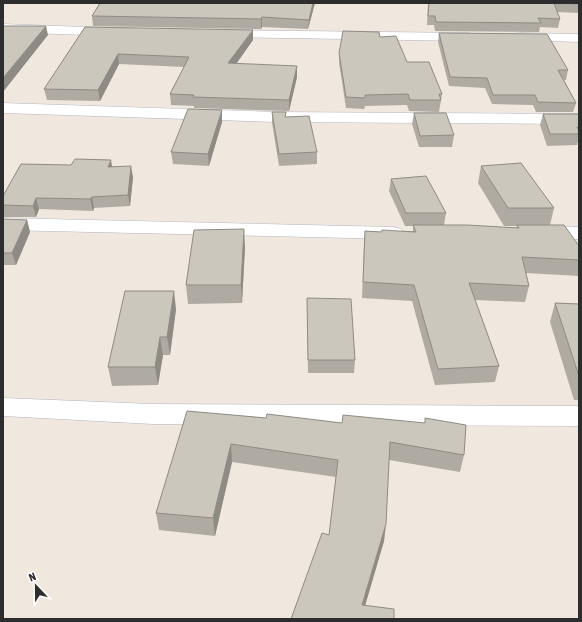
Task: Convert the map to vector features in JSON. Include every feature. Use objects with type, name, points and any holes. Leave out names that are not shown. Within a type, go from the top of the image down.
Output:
[{"type":"street","points":[[3,28],[128,33]]},
{"type":"street","points":[[206,34],[480,37]]},
{"type":"street","points":[[510,37],[579,38]]},
{"type":"street","points":[[3,108],[275,117],[579,119]]},
{"type":"street","points":[[3,224],[352,233],[415,233]]},
{"type":"street","points":[[524,233],[579,233]]},
{"type":"street","points":[[3,407],[153,414],[579,416]]},
{"type":"building","points":[[100,3],[313,3],[309,20],[262,17],[261,19],[92,16]]},
{"type":"building","points":[[429,3],[554,3],[560,19],[538,18],[541,23],[436,22],[435,16],[428,16]]},
{"type":"building","points":[[554,3],[579,3],[579,4]]},
{"type":"building","points":[[3,26],[46,26],[3,78]]},
{"type":"building","points":[[85,27],[253,30],[228,63],[297,66],[289,100],[193,97],[194,95],[170,94],[189,57],[118,54],[98,90],[44,89]]},
{"type":"building","points":[[343,31],[379,32],[380,37],[396,36],[407,62],[429,62],[442,94],[439,94],[441,100],[410,100],[408,94],[365,95],[365,98],[346,97],[339,53]]},
{"type":"building","points":[[439,33],[547,34],[568,70],[558,70],[576,103],[538,102],[535,95],[493,95],[487,78],[450,77]]},
{"type":"building","points":[[188,109],[222,110],[208,154],[171,152]]},
{"type":"building","points":[[272,112],[286,112],[285,117],[309,116],[317,152],[279,154]]},
{"type":"building","points":[[414,113],[446,113],[454,135],[420,136]]},
{"type":"building","points":[[543,114],[579,114],[579,127],[577,127],[579,134],[550,134]]},
{"type":"building","points":[[75,159],[111,160],[108,167],[131,166],[128,195],[92,197],[90,199],[36,198],[33,206],[3,205],[3,196],[21,164],[71,165]]},
{"type":"building","points":[[521,163],[554,208],[508,208],[481,166]]},
{"type":"building","points":[[426,176],[446,213],[406,213],[391,179]]},
{"type":"building","points":[[3,219],[27,220],[12,253],[3,253]]},
{"type":"building","points":[[413,225],[467,225],[519,228],[517,225],[564,225],[579,246],[579,260],[522,257],[529,286],[469,283],[499,366],[438,369],[414,285],[363,282],[365,231],[381,232],[382,230],[416,232]]},
{"type":"building","points":[[244,229],[241,285],[186,285],[194,230]]},
{"type":"building","points":[[125,291],[174,291],[167,337],[160,337],[155,367],[108,367]]},
{"type":"building","points":[[307,298],[351,299],[355,360],[308,360]]},
{"type":"building","points":[[555,303],[579,304],[579,376]]},
{"type":"building","points":[[187,411],[266,418],[267,414],[342,423],[343,415],[425,423],[425,418],[466,425],[464,455],[390,442],[386,524],[362,605],[394,609],[394,619],[291,619],[322,533],[329,535],[338,460],[231,444],[213,518],[156,513]]}]
